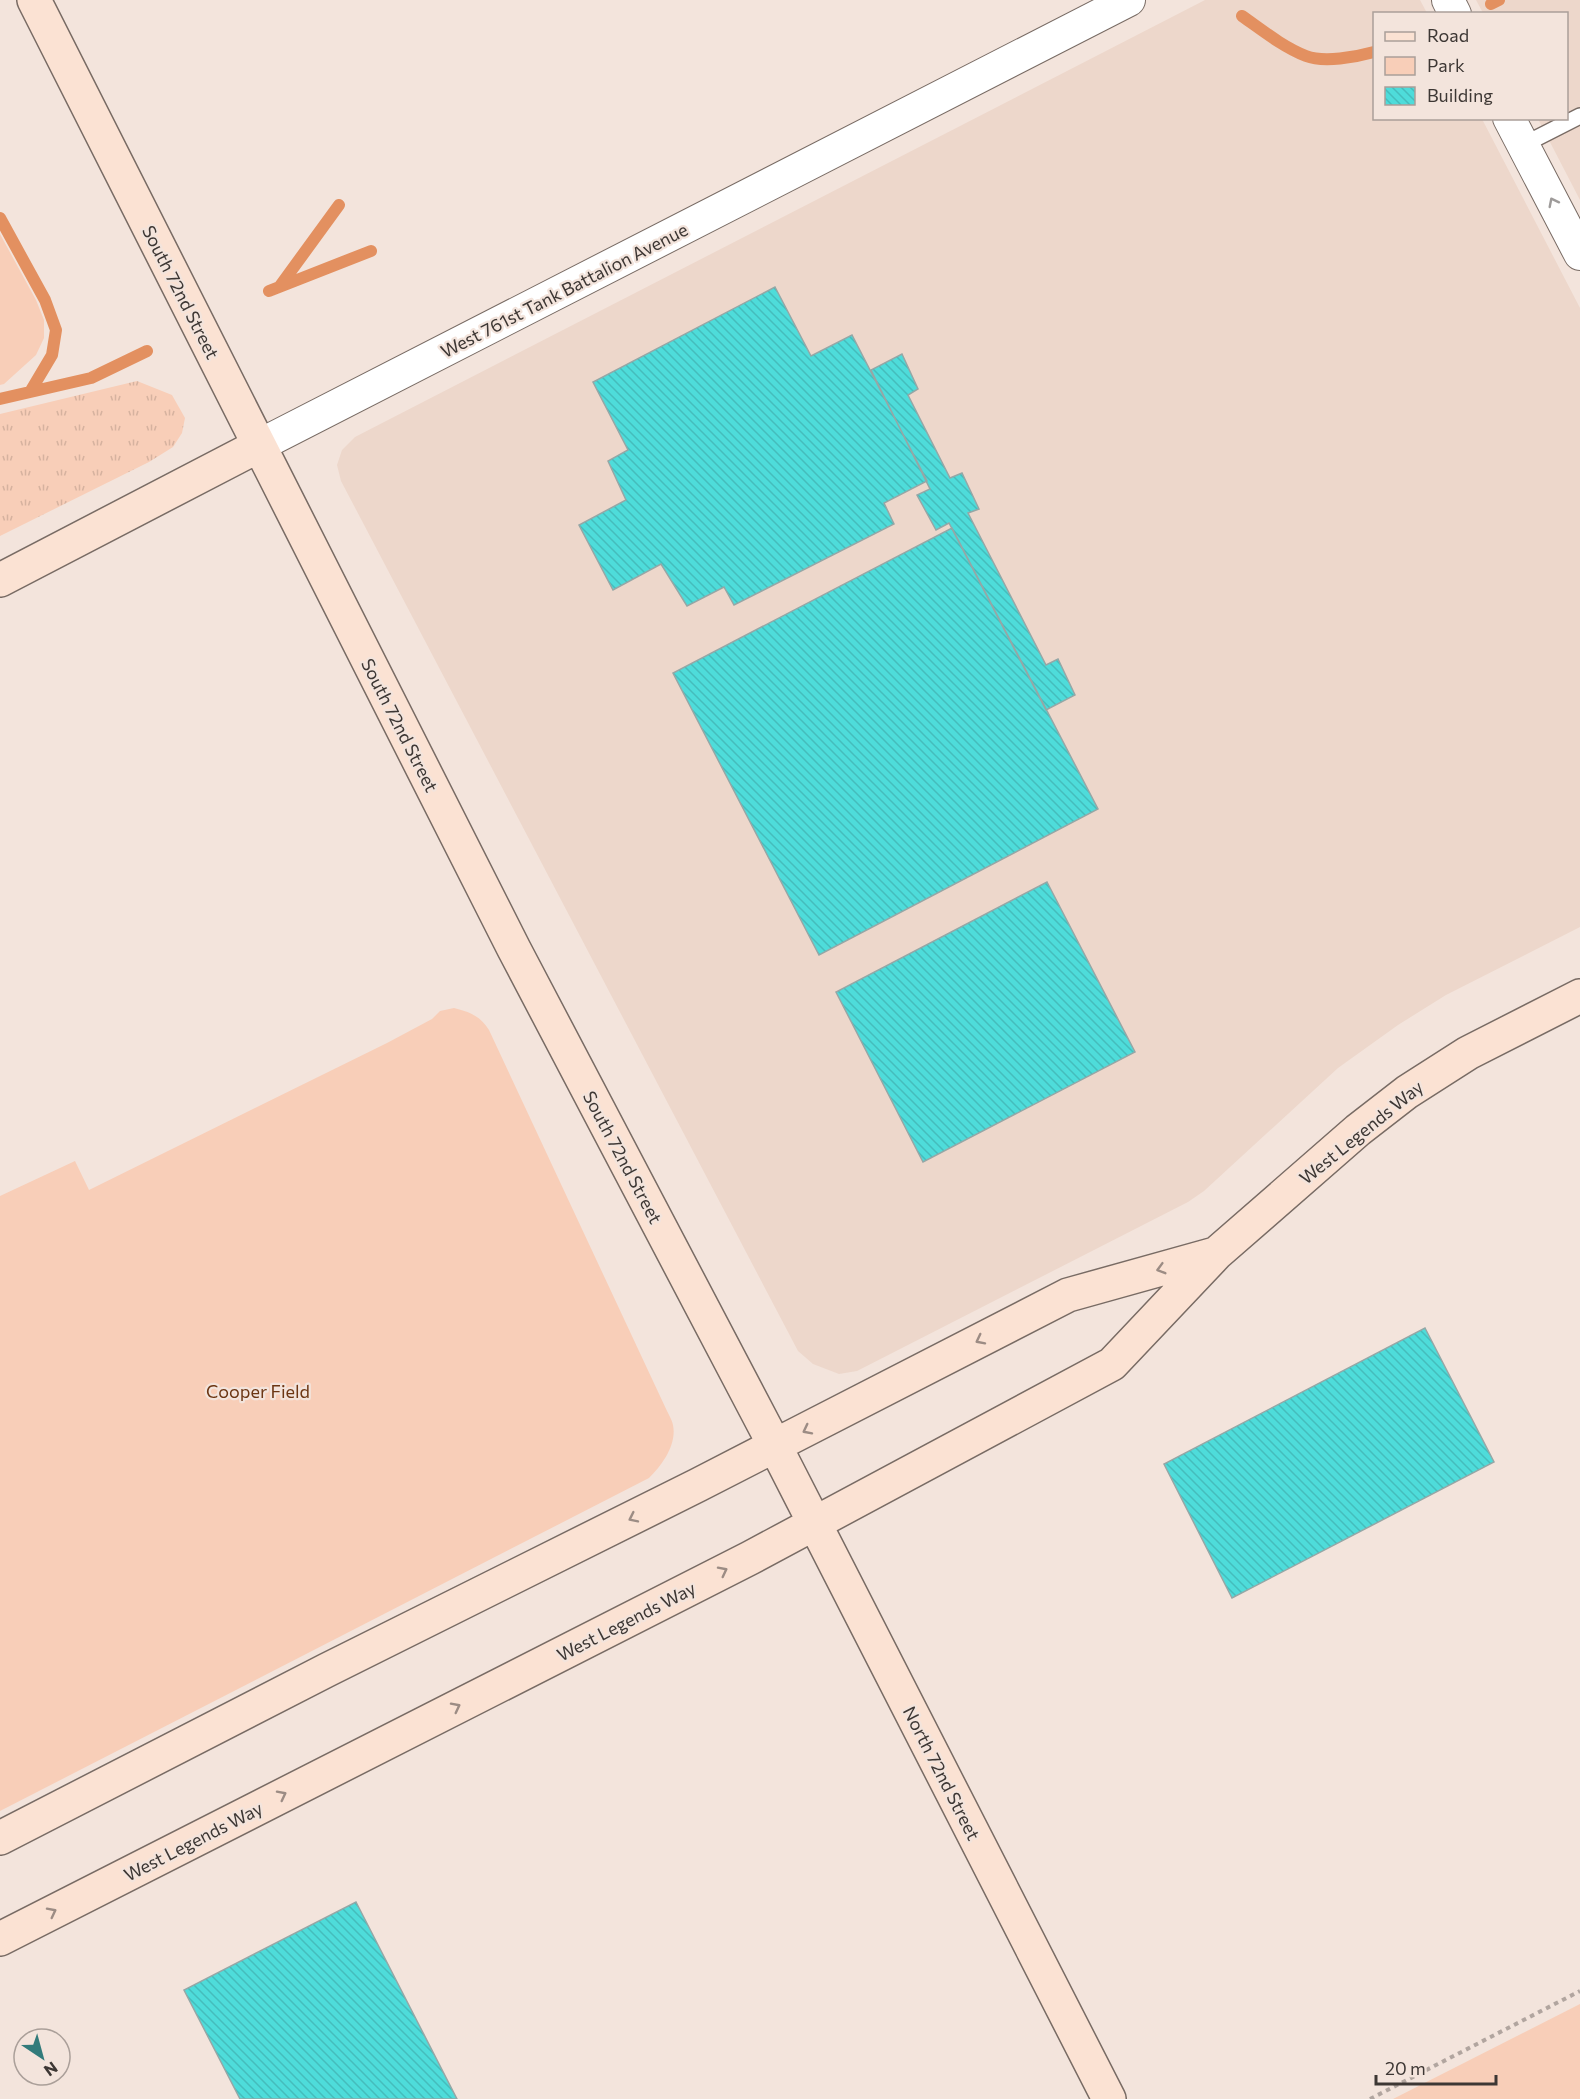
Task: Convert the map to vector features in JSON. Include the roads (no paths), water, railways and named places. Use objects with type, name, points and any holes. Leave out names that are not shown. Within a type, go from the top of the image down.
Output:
[{"type":"street","name":"South 72nd Street","points":[[34,0],[509,939],[775,1446]]},
{"type":"street","name":"West 761st Tank Battalion Avenue","points":[[0,580],[1129,0]]},
{"type":"street","points":[[1516,132],[1580,254]]},
{"type":"street","name":"West Legends Way","points":[[0,1939],[814,1524],[1112,1364],[1217,1253],[1358,1130],[1407,1092],[1468,1053],[1580,996]]},
{"type":"street","name":"West Legends Way","points":[[0,1838],[337,1665],[775,1446],[1068,1295],[1217,1253]]},
{"type":"street","name":"North 72nd Street","points":[[775,1446],[1109,2099]]},
{"type":"lane","points":[[1516,132],[1564,120]]},
{"type":"waterway","points":[[1491,4],[1499,0]]},
{"type":"waterway","points":[[1242,16],[1289,48],[1313,58],[1340,59],[1373,52]]},
{"type":"waterway","points":[[280,286],[339,205]]},
{"type":"waterway","points":[[0,218],[45,300],[56,330],[52,355],[30,392]]},
{"type":"waterway","points":[[269,291],[371,251]]},
{"type":"waterway","points":[[0,399],[91,378],[147,351]]},
{"type":"park label","name":"Cooper Field","points":[[258,1391]]}]
